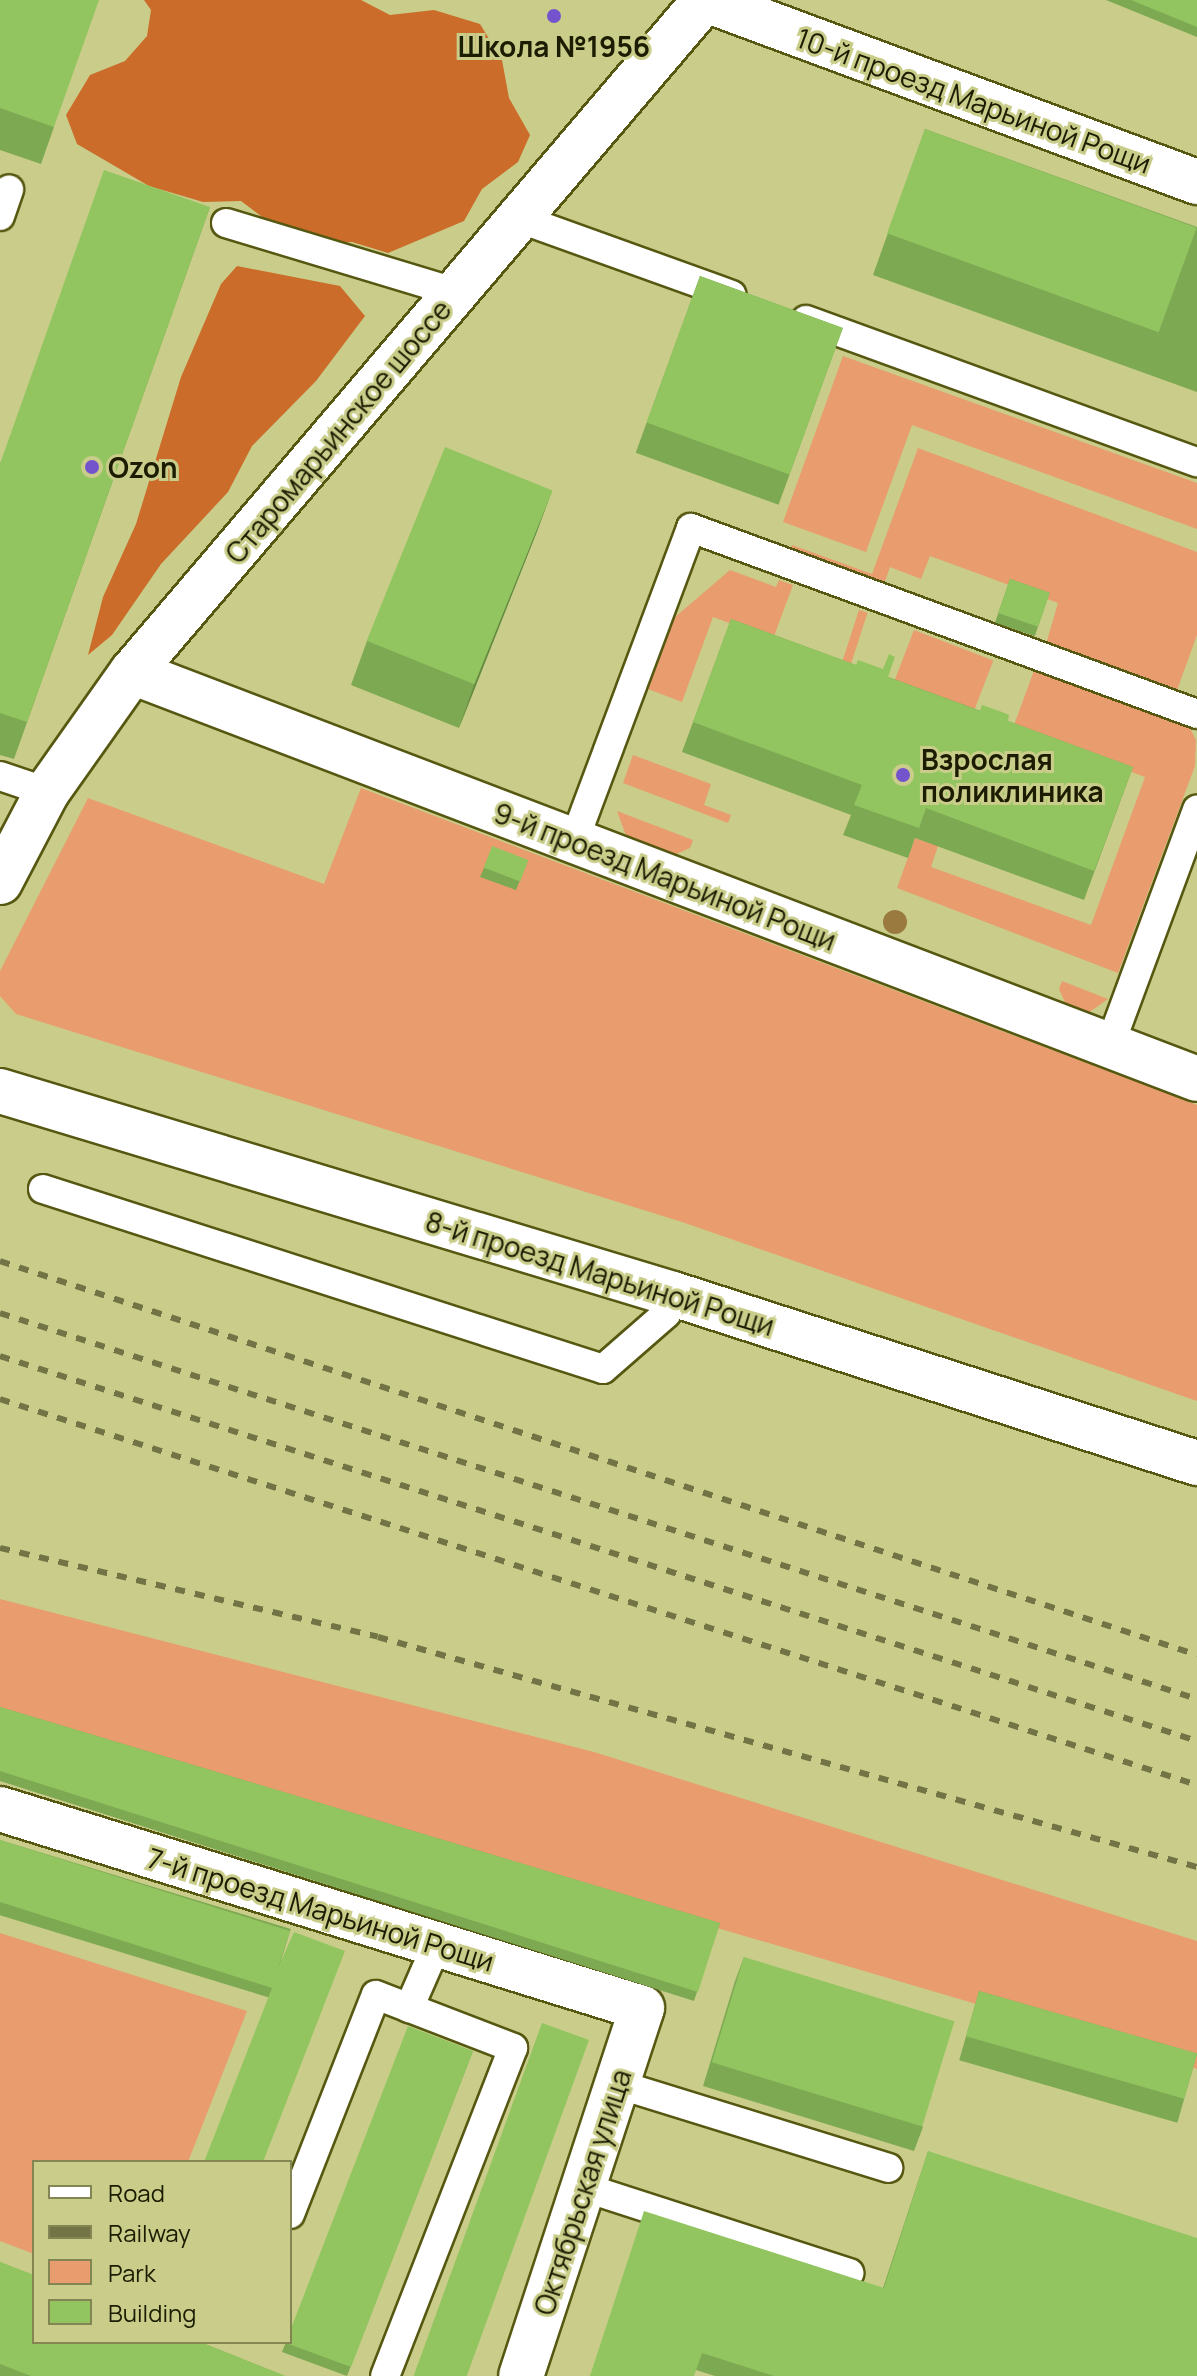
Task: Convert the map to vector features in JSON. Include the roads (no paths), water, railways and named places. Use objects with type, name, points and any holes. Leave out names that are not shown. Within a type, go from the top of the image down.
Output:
[{"type":"street","name":"10-й проезд Марьиной Рощи","points":[[706,0],[1197,182]]},
{"type":"street","name":"Старомарьинское шоссе","points":[[0,882],[47,792],[132,672],[706,0]]},
{"type":"street","name":"9-й проезд Марьиной Рощи","points":[[132,672],[1197,1079]]},
{"type":"street","name":"8-й проезд Марьиной Рощи","points":[[0,1091],[673,1294],[1197,1463]]},
{"type":"street","name":"7-й проезд Марьиной Рощи","points":[[0,1809],[642,2008]]},
{"type":"street","name":"Октябрьская улица","points":[[521,2376],[642,2008]]},
{"type":"lane","points":[[518,218],[755,303]]},
{"type":"lane","points":[[226,223],[455,292]]},
{"type":"lane","points":[[783,312],[1197,462]]},
{"type":"lane","points":[[574,841],[691,528],[1197,714]]},
{"type":"lane","points":[[0,776],[47,792]]},
{"type":"lane","points":[[1110,1045],[1197,810]]},
{"type":"lane","points":[[43,1189],[603,1369],[666,1314],[673,1294]]},
{"type":"lane","points":[[409,2008],[437,1944]]},
{"type":"lane","points":[[292,2209],[376,1995],[513,2048],[385,2376]]},
{"type":"lane","points":[[617,2084],[888,2168]]},
{"type":"lane","points":[[583,2187],[849,2273]]},
{"type":"railway","points":[[0,1261],[1197,1655]]},
{"type":"railway","points":[[0,1313],[1197,1699]]},
{"type":"railway","points":[[0,1356],[1197,1741]]},
{"type":"railway","points":[[0,1399],[1197,1785]]},
{"type":"railway","points":[[0,1548],[378,1637],[1197,1867]]},
{"type":"place","name":"Школа №1956","points":[[554,16]]},
{"type":"place","name":"Ozon","points":[[92,467]]},
{"type":"place","name":"Взрослая поликлиника","points":[[903,775]]}]
